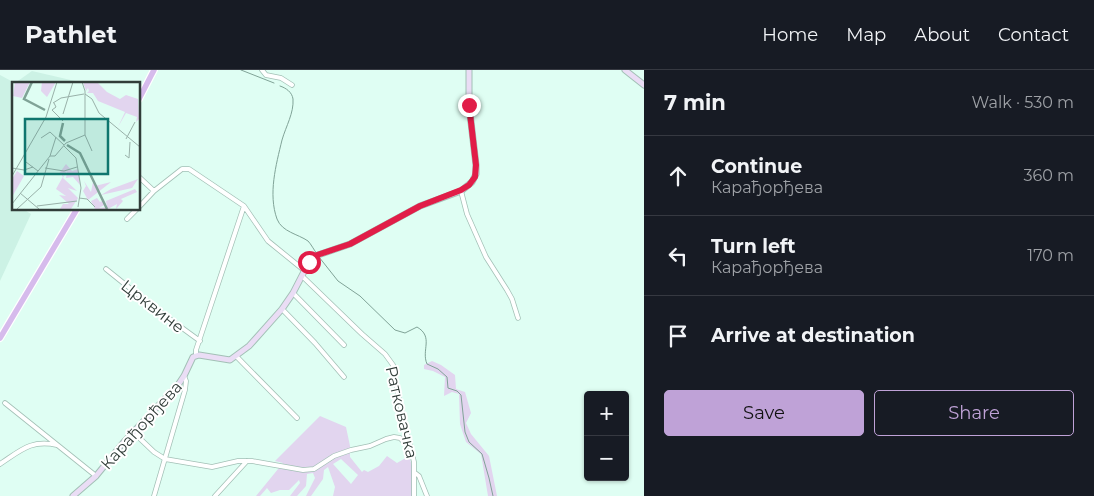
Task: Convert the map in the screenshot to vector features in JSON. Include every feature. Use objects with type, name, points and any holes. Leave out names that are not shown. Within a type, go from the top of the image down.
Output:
[{"type":"main road","points":[[140,97],[154,70]]},
{"type":"main road","points":[[0,338],[76,210]]},
{"type":"street","points":[[262,70],[266,75],[281,78],[292,85]]},
{"type":"street","points":[[274,77],[276,70]]},
{"type":"street","points":[[140,206],[154,191],[185,168],[244,206],[196,355],[226,360],[237,357],[282,309],[311,260],[319,254],[350,244],[420,206],[461,190],[472,182],[476,174],[469,105],[469,70]]},
{"type":"street","points":[[626,70],[644,86]]},
{"type":"street","points":[[140,178],[154,191]]},
{"type":"street","points":[[461,190],[467,214],[482,250],[512,299],[518,318]]},
{"type":"street","name":"Ратковачка","points":[[244,206],[268,241],[390,360],[395,373],[415,473],[414,496]]},
{"type":"street","points":[[127,219],[136,210]]},
{"type":"street","name":"Црквине","points":[[106,269],[200,341]]},
{"type":"street","points":[[293,293],[344,345]]},
{"type":"street","points":[[282,309],[344,377]]},
{"type":"street","name":"Карађорђева","points":[[73,496],[96,476],[133,432],[169,395],[184,376],[190,360],[196,355]]},
{"type":"street","points":[[237,357],[297,418]]},
{"type":"street","points":[[154,496],[186,390],[184,376]]},
{"type":"street","points":[[5,403],[96,476]]},
{"type":"street","points":[[133,432],[154,452],[165,458],[212,467],[238,461],[247,461],[303,470],[314,469],[334,456],[370,446],[386,439],[400,438],[406,444],[409,443]]},
{"type":"street","points":[[0,464],[29,446],[42,443],[59,446]]},
{"type":"street","points":[[215,496],[247,461]]},
{"type":"street","points":[[415,473],[419,476],[427,496]]},
{"type":"shaded area","points":[[32,71],[75,81],[75,82],[16,82]]},
{"type":"shaded area","points":[[0,75],[13,82],[12,210],[25,210],[31,214],[0,281]]},
{"type":"shaded area","points":[[432,361],[455,375],[456,389],[465,392],[471,413],[466,423],[471,434],[489,456],[497,496],[488,496],[481,454],[466,442],[460,424],[459,394],[452,392],[444,396],[445,377],[424,369],[424,365]]},
{"type":"shaded area","points":[[320,416],[346,427],[350,457],[362,472],[364,470],[368,472],[379,466],[387,456],[397,463],[409,456],[412,466],[413,496],[333,496],[335,487],[328,467],[324,470],[323,479],[311,496],[306,496],[315,478],[313,473],[307,474],[306,486],[297,496],[290,496],[300,483],[299,480],[289,490],[271,493],[267,488],[260,496],[256,496],[283,463],[275,461]],"holes":[[[341,459],[358,475],[351,484],[333,464]]]},
{"type":"waterway","points":[[241,70],[274,83]]},
{"type":"waterway","points":[[280,86],[290,92],[293,104],[275,169],[274,209],[279,223],[308,241],[317,254]]},
{"type":"waterway","points":[[319,257],[338,281],[360,296],[395,330],[405,333],[417,327],[425,335],[427,364],[438,369],[447,377],[448,388],[457,391],[461,395],[465,432],[469,442],[482,454],[493,496]]},
{"type":"route","points":[[309,262],[320,253],[350,244],[420,206],[466,188],[474,180],[476,174],[469,105]]}]
